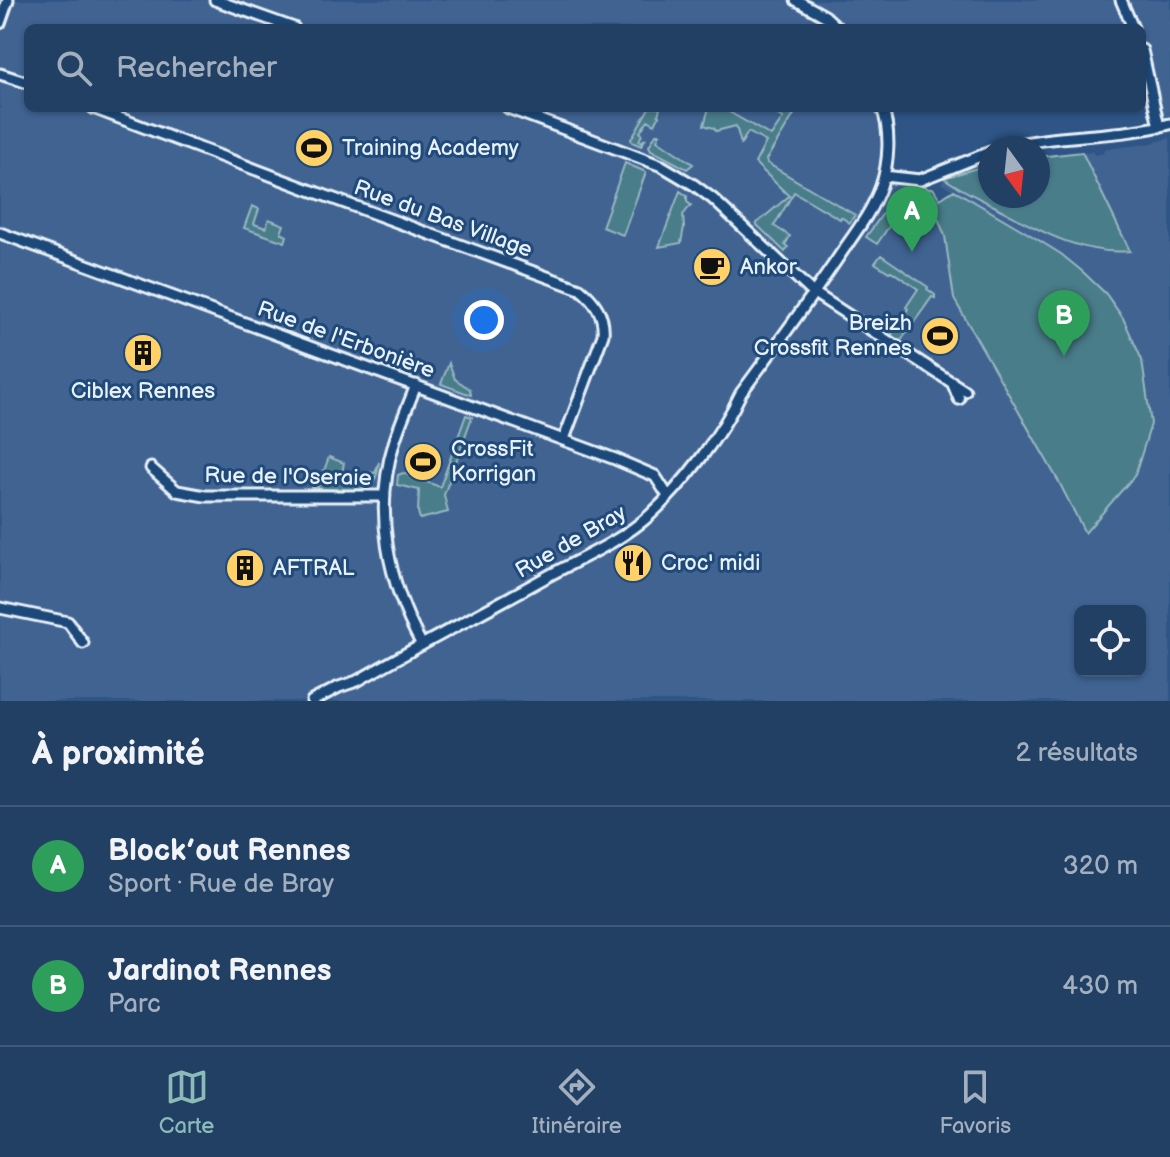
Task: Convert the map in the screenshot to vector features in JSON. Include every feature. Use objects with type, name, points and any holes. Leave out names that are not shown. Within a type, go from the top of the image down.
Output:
[{"type":"street","points":[[0,23],[8,0]]},
{"type":"street","points":[[215,0],[283,24]]},
{"type":"street","points":[[796,0],[834,24]]},
{"type":"street","points":[[1121,0],[1132,24]]},
{"type":"street","points":[[1050,140],[1165,126],[1146,63]]},
{"type":"street","points":[[0,74],[24,82]]},
{"type":"street","name":"Rue du Bas Village","points":[[104,112],[580,289],[598,308],[604,326],[564,439]]},
{"type":"street","points":[[519,112],[662,166],[694,185],[815,294],[952,382],[962,395]]},
{"type":"street","name":"Rue de Bray","points":[[312,701],[357,681],[620,537],[651,514],[697,462],[741,393],[815,294],[865,219],[877,198],[884,176],[887,138],[883,112]]},
{"type":"street","points":[[884,176],[920,180],[978,157]]},
{"type":"street","name":"Rue de l'Erbonière","points":[[0,233],[564,439],[655,476],[668,496]]},
{"type":"street","name":"Rue de l'Oseraie","points":[[416,385],[394,441],[388,468],[385,524],[389,558],[401,600],[422,645]]},
{"type":"street","name":"Rue de l'Oseraie","points":[[151,468],[177,491],[205,496],[385,496]]},
{"type":"street","points":[[0,608],[68,622],[83,643]]},
{"type":"shaded area","points":[[0,0],[1170,0],[1170,124],[1159,127],[1146,68],[1146,24],[1131,24],[1130,21],[1125,24],[24,24],[24,112],[887,112],[884,115],[884,176],[920,180],[925,186],[945,236],[954,299],[1078,519],[1151,424],[1142,360],[1123,318],[1106,294],[1024,231],[984,208],[998,208],[1065,240],[1129,252],[1082,152],[1093,152],[1094,155],[1104,153],[1105,149],[1170,138],[1170,701],[0,701]]},
{"type":"shaded area","points":[[944,179],[978,197],[978,204],[941,183]]},
{"type":"green space","points":[[647,112],[659,112],[655,124],[648,120],[640,132],[639,141],[646,138],[641,146],[631,139]]},
{"type":"green space","points":[[708,112],[729,112],[771,136],[783,118],[773,112],[796,112],[767,163],[855,215],[850,223],[794,192],[774,226],[790,236],[785,252],[756,224],[789,196],[755,163],[766,142],[748,132],[741,144],[736,126],[716,131],[704,125]]},
{"type":"green space","points":[[656,134],[660,134],[657,140],[693,164],[687,169],[651,150],[649,146]]},
{"type":"green space","points":[[1082,152],[1130,251],[1076,245],[998,208],[1050,208],[1050,156]]},
{"type":"green space","points":[[625,163],[646,172],[623,235],[602,227]]},
{"type":"green space","points":[[978,168],[978,198],[962,189],[944,178]]},
{"type":"green space","points":[[925,186],[933,188],[940,199],[954,190],[978,204],[978,208],[985,208],[1061,254],[1106,294],[1123,318],[1142,360],[1151,424],[1135,475],[1085,533],[954,299],[945,236]]},
{"type":"green space","points":[[680,191],[687,196],[687,202],[691,205],[683,215],[681,243],[659,247]]},
{"type":"green space","points":[[908,195],[877,244],[866,237],[894,198]]},
{"type":"green space","points":[[252,206],[259,209],[254,224],[266,228],[269,219],[284,225],[281,233],[287,236],[285,242],[244,228]]},
{"type":"green space","points":[[881,255],[935,295],[900,342],[891,337],[892,334],[918,289],[875,263]]},
{"type":"green space","points":[[449,363],[455,379],[470,389],[471,395],[441,384]]},
{"type":"green space","points":[[466,415],[472,417],[444,495],[448,512],[420,519],[419,490],[397,485],[398,475],[403,473],[440,487]]},
{"type":"green space","points":[[329,457],[344,463],[342,472],[365,477],[368,472],[375,473],[379,462],[378,472],[365,488],[312,488],[312,485],[318,487]]},
{"type":"place","name":"Training Academy","points":[[314,148]]},
{"type":"place","name":"Block’out Rennes","points":[[912,252]]},
{"type":"place","name":"Ankor","points":[[712,267]]},
{"type":"place","name":"Breizh Crossfit Rennes","points":[[940,336]]},
{"type":"place","name":"Ciblex Rennes","points":[[143,353]]},
{"type":"place","name":"Jardinot Rennes","points":[[1064,356]]},
{"type":"place","name":"CrossFit Korrigan","points":[[423,462]]},
{"type":"place","name":"Croc' midi","points":[[633,563]]},
{"type":"place","name":"AFTRAL","points":[[245,568]]}]
